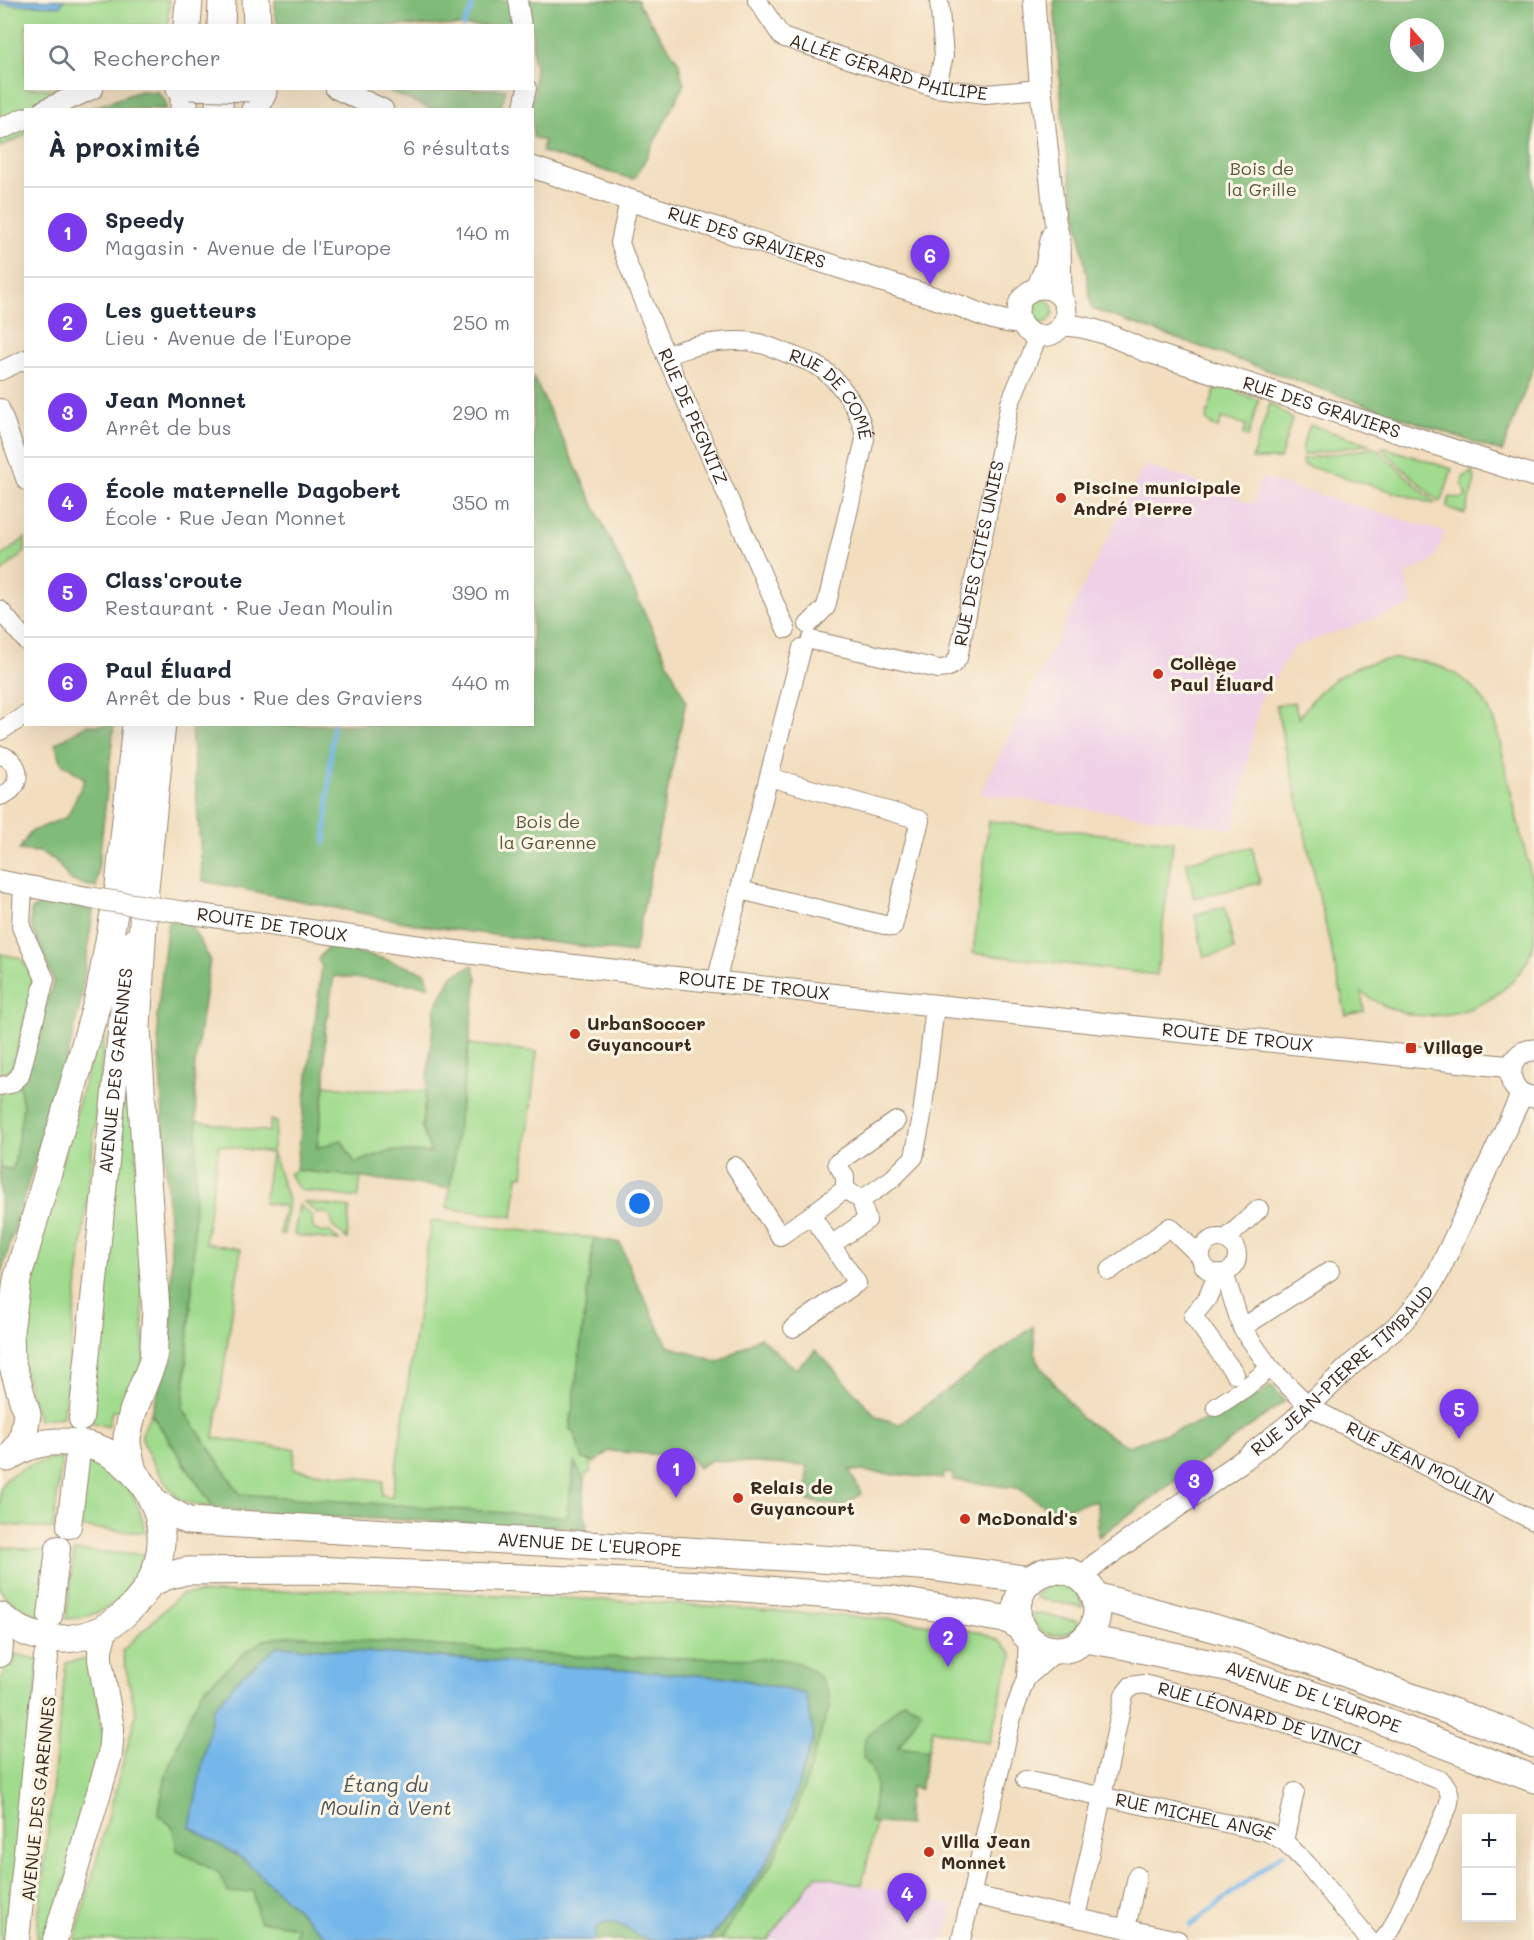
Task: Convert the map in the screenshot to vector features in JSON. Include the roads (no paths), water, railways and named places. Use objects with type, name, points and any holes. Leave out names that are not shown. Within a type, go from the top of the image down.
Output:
[{"type":"main road","points":[[187,24],[189,0]]},
{"type":"main road","points":[[204,0],[204,24]]},
{"type":"main road","points":[[221,24],[222,0]]},
{"type":"main road","points":[[256,0],[257,24]]},
{"type":"main road","points":[[182,90],[184,108]]},
{"type":"main road","points":[[202,108],[204,90]]},
{"type":"main road","points":[[219,108],[220,90]]},
{"type":"main road","name":"AVENUE DES GARENNES","points":[[76,1419],[126,973],[132,887],[136,726]]},
{"type":"main road","name":"AVENUE DES GARENNES","points":[[132,887],[162,726]]},
{"type":"main road","points":[[7,1459],[24,1438],[27,1414],[11,1360],[10,1332],[17,1280],[132,887]]},
{"type":"main road","points":[[132,887],[137,1028],[156,1311],[153,1361],[133,1411],[127,1437],[128,1454],[133,1471]]},
{"type":"main road","points":[[0,1616],[21,1629],[55,1638],[73,1638],[106,1627],[124,1616],[139,1601],[150,1584],[157,1564],[160,1544],[159,1523],[153,1502],[133,1471],[116,1457],[76,1442],[55,1441],[34,1445],[7,1459]]},
{"type":"main road","points":[[55,1617],[72,1461]]},
{"type":"main road","name":"AVENUE DE L'EUROPE","points":[[153,1502],[188,1521],[836,1560],[932,1567],[1031,1580]]},
{"type":"main road","name":"AVENUE DE L'EUROPE","points":[[150,1584],[186,1571],[309,1570],[704,1585],[894,1600],[1010,1620],[1025,1634]]},
{"type":"main road","points":[[1056,1570],[1070,1572],[1089,1587],[1098,1607],[1097,1618],[1093,1630],[1077,1646],[1057,1651],[1046,1649],[1036,1645],[1025,1634],[1017,1617],[1018,1603],[1020,1594],[1031,1580],[1043,1573],[1056,1570]]},
{"type":"main road","name":"AVENUE DE L'EUROPE","points":[[1089,1587],[1243,1636],[1502,1730],[1534,1744]]},
{"type":"main road","points":[[55,1940],[110,1755],[112,1728],[100,1660],[100,1649],[106,1627]]},
{"type":"main road","points":[[0,1634],[2,1645],[0,1655]]},
{"type":"main road","name":"AVENUE DE L'EUROPE","points":[[1085,1639],[1226,1666],[1322,1698],[1534,1779]]},
{"type":"main road","name":"AVENUE DES GARENNES","points":[[17,1940],[50,1657],[24,1940]]},
{"type":"street","points":[[518,0],[522,24]]},
{"type":"street","name":"ALLÉE GÉRARD PHILIPE","points":[[757,0],[782,37],[936,88],[986,94],[1041,89]]},
{"type":"street","points":[[936,88],[945,56],[939,0]]},
{"type":"street","points":[[1034,1],[1055,220],[1060,244],[1064,309],[1056,332],[1047,336],[1038,336],[1028,331],[1020,323],[1018,312],[1048,256],[1055,220]]},
{"type":"street","points":[[49,108],[89,90]]},
{"type":"street","points":[[202,90],[260,95]]},
{"type":"street","points":[[340,90],[379,108]]},
{"type":"street","points":[[522,108],[527,90]]},
{"type":"street","points":[[0,129],[24,119]]},
{"type":"street","name":"RUE DES GRAVIERS","points":[[534,167],[629,200],[963,307],[979,315],[1001,322],[1020,323]]},
{"type":"street","name":"RUE DE PEGNITZ","points":[[629,200],[620,243],[666,356],[786,629],[800,621],[807,638]]},
{"type":"street","points":[[1029,294],[1046,288],[1054,290],[1064,309]]},
{"type":"street","name":"RUE DES GRAVIERS","points":[[963,307],[1003,306],[1029,294]]},
{"type":"street","name":"RUE DES GRAVIERS","points":[[1064,309],[1076,325],[1110,334],[1143,350],[1534,476]]},
{"type":"street","name":"RUE DES CITÉS UNIES","points":[[807,638],[938,669],[951,667],[955,662],[958,658],[1010,403],[1038,336]]},
{"type":"street","name":"RUE DE COMÉ","points":[[666,356],[680,350],[717,342],[743,341],[771,347],[817,366],[842,388],[860,417],[865,440],[826,607],[807,638]]},
{"type":"street","points":[[0,371],[24,360]]},
{"type":"street","points":[[0,408],[24,475]]},
{"type":"street","points":[[0,610],[24,639]]},
{"type":"street","points":[[716,982],[807,638]]},
{"type":"street","points":[[0,731],[24,717]]},
{"type":"street","points":[[0,755],[6,756],[16,765],[18,778],[12,790],[0,796]]},
{"type":"street","points":[[740,890],[893,927],[920,820],[769,777]]},
{"type":"street","name":"ROUTE DE TROUX","points":[[0,881],[90,898],[452,951],[716,982],[1511,1067]]},
{"type":"street","points":[[0,1086],[11,1084],[20,1076],[45,979],[21,927],[23,886]]},
{"type":"street","points":[[861,1200],[892,1179],[914,1157],[922,1116],[934,1005]]},
{"type":"street","points":[[1528,1096],[1512,1083],[1511,1067],[1517,1056],[1534,1050]]},
{"type":"street","name":"RUE JEAN-PIERRE TIMBAUD","points":[[1089,1587],[1096,1564],[1245,1459],[1292,1422],[1308,1405],[1402,1322],[1427,1292],[1528,1096]]},
{"type":"street","points":[[845,1189],[845,1177],[837,1163],[896,1121]]},
{"type":"street","points":[[735,1166],[780,1236],[845,1189]]},
{"type":"street","points":[[831,1245],[867,1220],[861,1200],[845,1189]]},
{"type":"street","points":[[1226,1239],[1259,1209]]},
{"type":"street","points":[[793,1328],[857,1283],[812,1215]]},
{"type":"street","points":[[1109,1271],[1170,1227],[1201,1257],[1206,1268],[1221,1273]]},
{"type":"street","points":[[1201,1257],[1206,1243],[1212,1239],[1226,1239],[1236,1250],[1235,1264],[1221,1273],[1207,1299],[1193,1316],[1235,1374]]},
{"type":"street","points":[[1242,1328],[1330,1271]]},
{"type":"street","name":"RUE JEAN MOULIN","points":[[1221,1273],[1242,1328],[1270,1368],[1308,1405],[1335,1421],[1534,1521]]},
{"type":"street","points":[[1216,1407],[1270,1368]]},
{"type":"street","points":[[961,1940],[1012,1717],[1026,1678],[1025,1634]]},
{"type":"street","points":[[1026,1678],[1057,1651]]},
{"type":"street","name":"RUE LÉONARD DE VINCI","points":[[1076,1917],[1124,1695],[1131,1686],[1144,1684],[1348,1744],[1442,1781],[1448,1786],[1450,1798],[1448,1807],[1391,1930],[1383,1940]]},
{"type":"street","name":"RUE MICHEL ANGE","points":[[1025,1780],[1267,1832],[1284,1840],[1307,1864],[1369,1940]]},
{"type":"street","name":"RUE MICHEL ANGE","points":[[1284,1840],[1295,1792]]},
{"type":"street","points":[[1126,1929],[1137,1876]]},
{"type":"street","points":[[972,1895],[1179,1940]]},
{"type":"water","points":[[0,0],[64,0],[60,6],[0,4]]},
{"type":"water","name":"Étang du Moulin à Vent","points":[[278,1646],[735,1678],[806,1694],[814,1736],[782,1834],[741,1901],[708,1940],[651,1940],[618,1924],[611,1923],[596,1928],[595,1940],[330,1940],[243,1859],[190,1827],[213,1709],[237,1680]]},
{"type":"waterway","points":[[464,24],[472,8],[472,0]]},
{"type":"waterway","points":[[325,844],[333,726]]},
{"type":"waterway","points":[[1190,1926],[1283,1853]]},
{"type":"place","name":"Paul Éluard","points":[[930,285]]},
{"type":"place","name":"Piscine municipale André Pierre","points":[[1061,498]]},
{"type":"place","name":"Collège Paul Éluard","points":[[1158,674]]},
{"type":"place","name":"UrbanSoccer Guyancourt","points":[[575,1034]]},
{"type":"place","name":"Village","points":[[1411,1048]]},
{"type":"place","name":"Class'croute","points":[[1459,1439]]},
{"type":"place","name":"Speedy","points":[[676,1498]]},
{"type":"place","name":"Relais de Guyancourt","points":[[738,1498]]},
{"type":"place","name":"Jean Monnet","points":[[1194,1510]]},
{"type":"place","name":"McDonald's","points":[[965,1519]]},
{"type":"place","name":"Les guetteurs","points":[[948,1667]]},
{"type":"place","name":"Villa Jean Monnet","points":[[929,1852]]},
{"type":"place","name":"École maternelle Dagobert","points":[[907,1923]]},
{"type":"park label","name":"Bois de la Grille","points":[[1262,180]]},
{"type":"park label","name":"Bois de la Garenne","points":[[548,832]]}]
